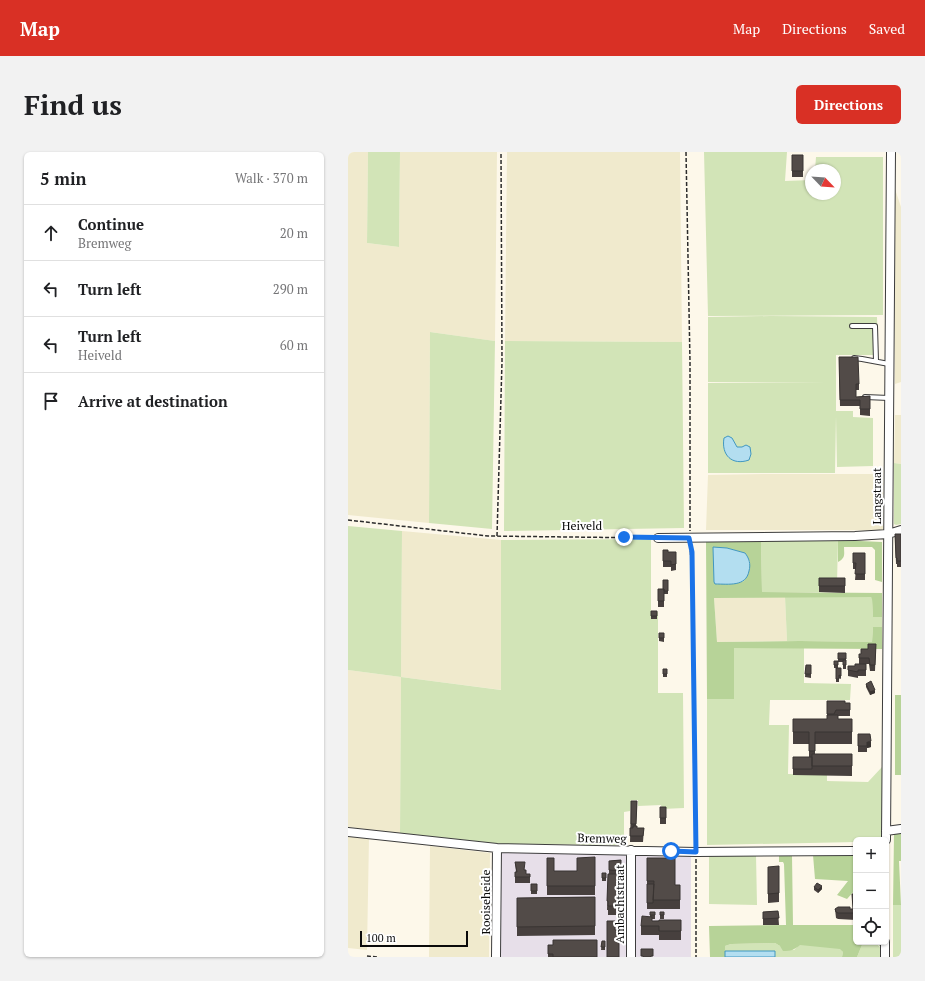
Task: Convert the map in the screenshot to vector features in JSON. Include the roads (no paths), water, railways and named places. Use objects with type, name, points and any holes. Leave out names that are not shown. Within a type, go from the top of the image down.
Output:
[{"type":"street","name":"Langstraat","points":[[886,837],[891,152]]},
{"type":"street","points":[[658,538],[855,536],[888,534],[901,530]]},
{"type":"street","points":[[886,831],[901,829]]},
{"type":"street","name":"Bremweg","points":[[348,832],[497,848],[696,852],[853,851]]},
{"type":"street","name":"Rooiseheide","points":[[496,957],[497,848]]},
{"type":"street","name":"Ambachtstraat","points":[[631,957],[632,850]]},
{"type":"street","points":[[886,945],[886,957]]},
{"type":"lane","points":[[852,326],[875,326],[876,361]]},
{"type":"lane","points":[[847,358],[889,364]]},
{"type":"lane","points":[[858,397],[889,398]]},
{"type":"water","points":[[728,436],[732,438],[737,447],[746,445],[750,447],[751,454],[749,460],[738,461],[729,458],[724,449],[724,438]]},
{"type":"water","points":[[713,547],[727,548],[745,553],[749,559],[750,566],[744,580],[736,584],[715,584]]},
{"type":"water","points":[[725,951],[775,951],[775,957],[725,957]]}]
